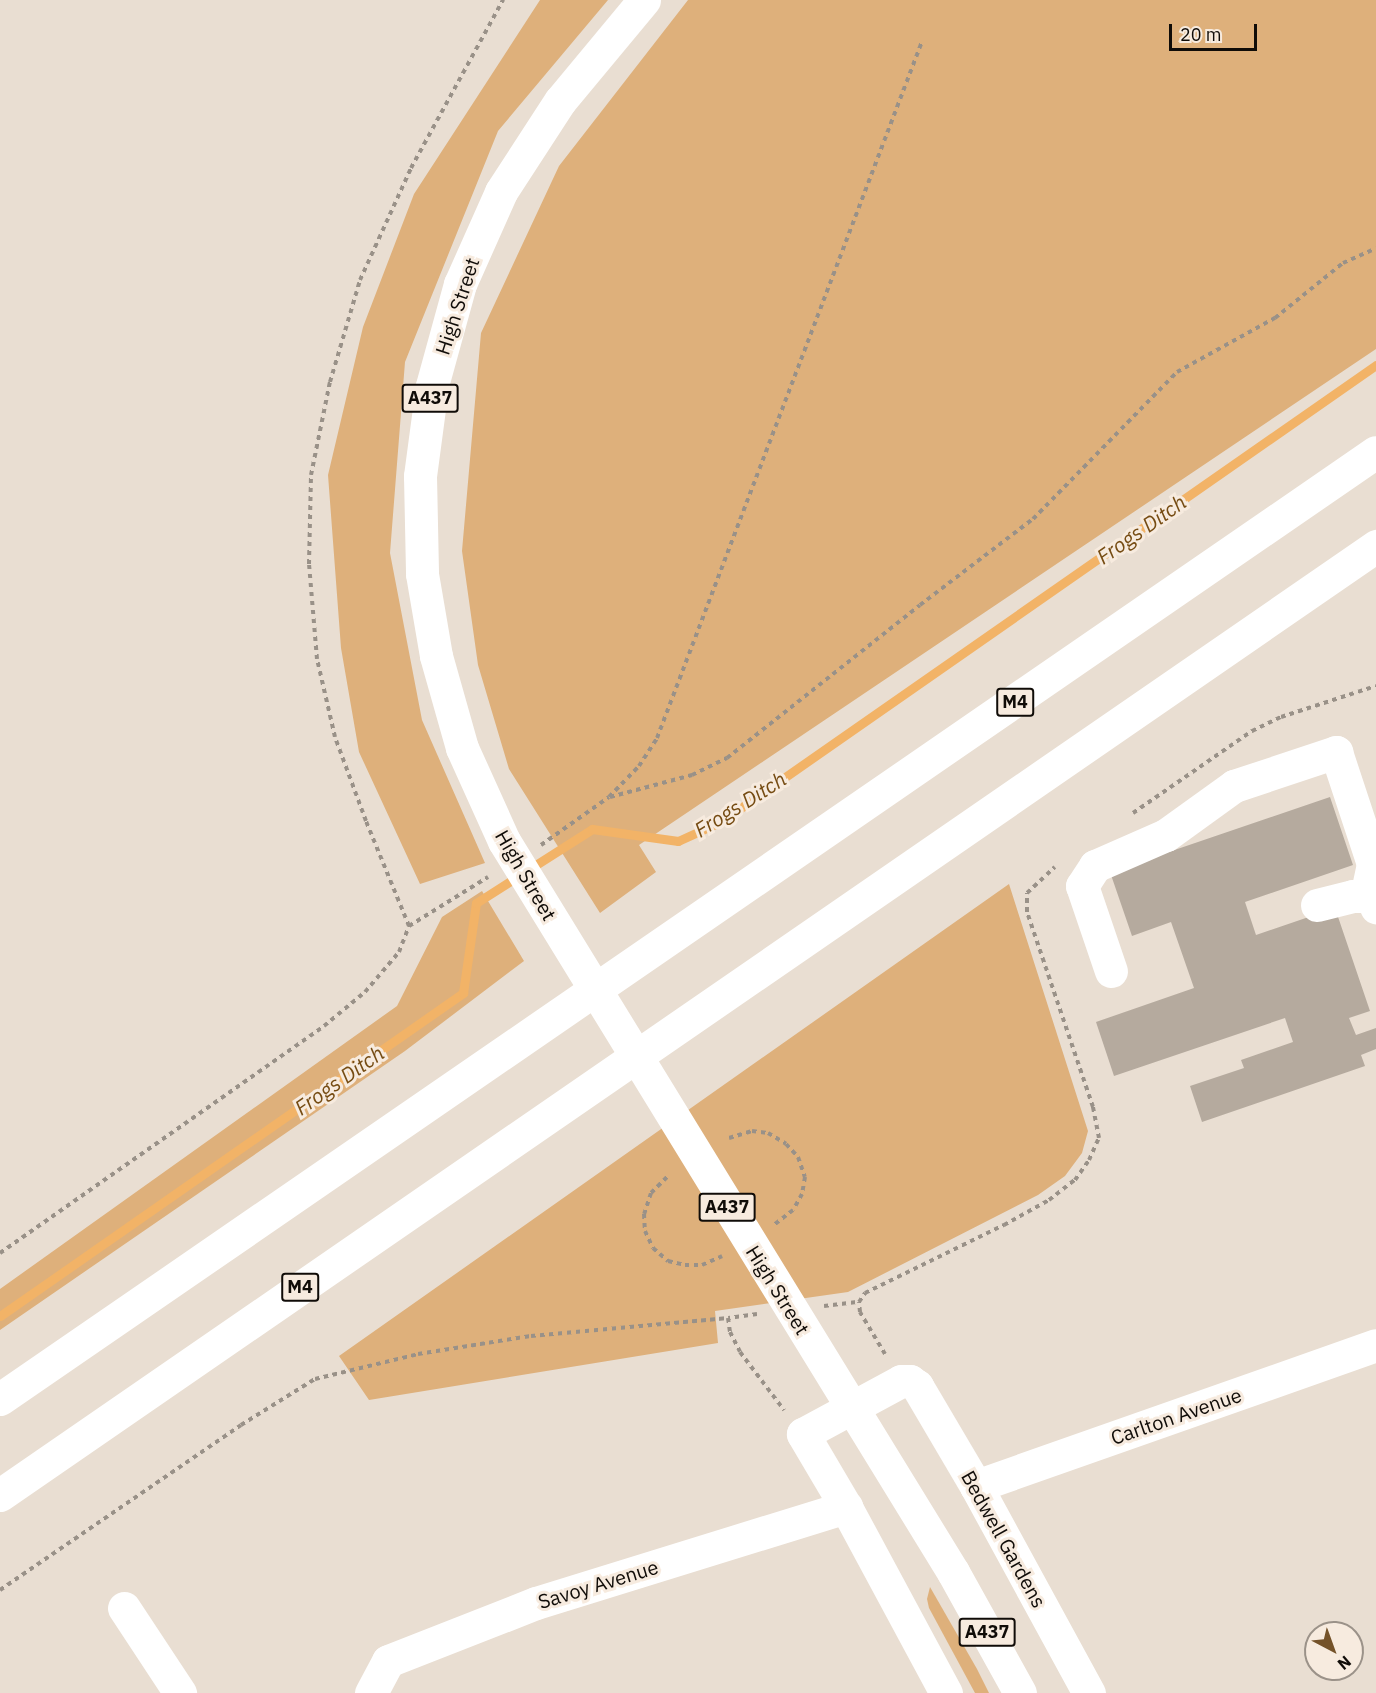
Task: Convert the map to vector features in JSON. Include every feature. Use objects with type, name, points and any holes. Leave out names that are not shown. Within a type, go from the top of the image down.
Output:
[{"type":"main road","name":"High Street","points":[[644,0],[560,101],[501,192],[460,284],[432,386],[420,476],[422,574],[436,656],[462,748],[748,1240],[953,1572],[1020,1693]]},
{"type":"main road","name":"M4","points":[[0,1399],[1376,452]]},
{"type":"main road","name":"M4","points":[[0,1495],[1376,546]]},
{"type":"main road","points":[[1111,971],[1082,886],[1095,866],[1166,835],[1234,786],[1336,752],[1373,864],[1368,887],[1374,902]]},
{"type":"main road","points":[[1317,905],[1353,896],[1374,902]]},
{"type":"main road","name":"Carlton Avenue","points":[[976,1486],[1376,1345]]},
{"type":"main road","points":[[909,1383],[803,1434],[846,1507],[946,1693]]},
{"type":"main road","name":"Bedwell Gardens","points":[[909,1383],[976,1486],[1089,1693]]},
{"type":"main road","name":"Savoy Avenue","points":[[371,1693],[388,1661],[536,1603],[846,1507]]},
{"type":"main road","points":[[124,1608],[180,1693]]},
{"type":"path","points":[[409,926],[335,737],[316,659],[309,564],[310,475],[330,382],[360,280],[411,168],[503,0]]},
{"type":"path","points":[[609,797],[639,766],[657,738],[921,44]]},
{"type":"path","points":[[519,845],[609,797],[692,775],[727,758],[1033,519],[1177,372],[1275,318],[1343,264],[1376,248]]},
{"type":"path","points":[[1127,817],[1252,730],[1281,717],[1376,686]]},
{"type":"path","points":[[909,1383],[860,1312],[859,1302],[865,1293],[1004,1225],[1049,1200],[1075,1180],[1089,1160],[1099,1138],[1093,1107],[1027,912],[1027,892],[1059,864]]},
{"type":"path","points":[[0,1253],[324,1026],[365,992],[399,952],[409,926],[491,875]]},
{"type":"path","points":[[668,1177],[651,1193],[644,1214],[645,1231],[653,1248],[668,1261],[685,1265],[702,1264],[721,1257],[793,1210],[802,1194],[805,1177],[798,1157],[786,1144],[768,1133],[752,1131],[729,1138]]},
{"type":"path","points":[[0,1590],[241,1425],[315,1379],[418,1354],[520,1338],[728,1318]]},
{"type":"shaded area","points":[[540,0],[608,0],[498,131],[405,362],[390,553],[422,720],[485,863],[420,884],[359,752],[341,648],[328,475],[363,327],[414,194]]},
{"type":"shaded area","points":[[688,0],[1376,0],[1376,349],[639,845],[656,872],[600,913],[509,769],[478,665],[462,551],[481,333],[559,166]]},
{"type":"shaded area","points":[[1009,884],[1088,1131],[1082,1153],[1065,1176],[1038,1195],[848,1292],[715,1311],[718,1343],[369,1400],[339,1356]]},
{"type":"shaded area","points":[[482,891],[524,961],[405,1051],[0,1330],[0,1289],[397,1006],[442,917]]},
{"type":"shaded area","points":[[930,1587],[989,1693],[975,1693],[929,1608],[927,1599]]},
{"type":"building","points":[[1330,797],[1353,865],[1245,902],[1256,935],[1335,908],[1370,1011],[1349,1018],[1356,1035],[1376,1028],[1376,1049],[1361,1055],[1365,1066],[1202,1122],[1190,1086],[1244,1068],[1241,1060],[1293,1042],[1285,1018],[1114,1076],[1096,1022],[1194,988],[1171,922],[1132,936],[1110,872]]},
{"type":"waterway","name":"Frogs Ditch","points":[[0,1316],[463,993],[476,903],[592,829],[678,841],[722,821],[1376,365]]}]
